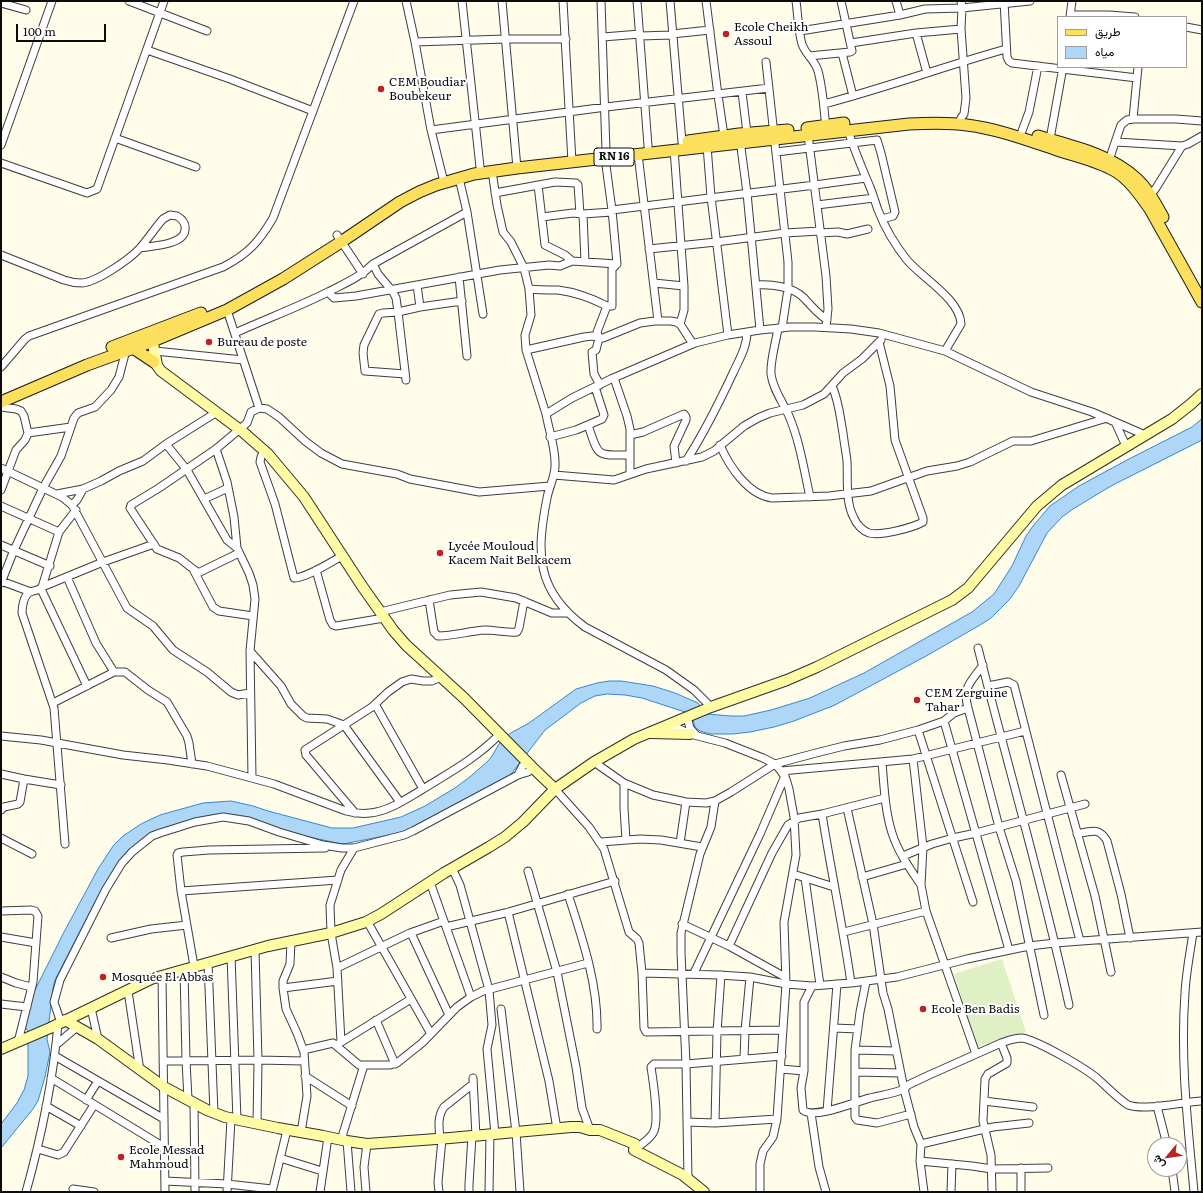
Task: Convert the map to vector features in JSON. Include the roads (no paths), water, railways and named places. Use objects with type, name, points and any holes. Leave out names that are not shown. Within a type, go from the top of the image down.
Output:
[{"type":"main road","name":"RN 16","points":[[605,154],[638,154],[724,136],[742,137],[774,135],[904,117],[937,116],[1011,134],[1108,163]]},
{"type":"main road","name":"RN 16","points":[[774,135],[808,135],[826,129],[848,130],[960,121],[988,122],[1069,145],[1108,163],[1129,182],[1141,196],[1152,203],[1202,287]]},
{"type":"main road","name":"RN 16","points":[[154,351],[195,316],[264,283],[400,202],[443,179],[480,167],[517,165],[572,159],[648,146],[707,146],[742,137]]},
{"type":"main road","name":"RN 16","points":[[443,179],[459,178],[517,165]]},
{"type":"main road","name":"RN 16","points":[[1152,203],[1202,302]]},
{"type":"main road","name":"RN 16","points":[[1,394],[135,345],[154,351],[283,279],[339,239]]},
{"type":"main road","name":"RN 16","points":[[1,402],[135,345]]},
{"type":"main road","points":[[135,345],[154,351],[167,375],[239,429],[283,470],[304,497],[382,615],[406,645],[441,677],[555,789]]},
{"type":"main road","points":[[1,1049],[59,1024],[151,979],[291,940],[331,933],[367,921],[397,905],[452,868],[505,837],[555,789],[594,762],[647,733],[708,708],[787,680],[817,667],[952,600],[972,584],[1037,506],[1062,485],[1172,419],[1202,394]]},
{"type":"main road","points":[[647,733],[693,734]]},
{"type":"main road","points":[[59,1024],[77,1027],[98,1039],[164,1087],[214,1113],[234,1119],[344,1141],[368,1144],[580,1127],[590,1130],[600,1130],[635,1144],[634,1150],[688,1179],[704,1192]]},
{"type":"street","points":[[1,145],[52,1]]},
{"type":"street","points":[[129,1],[207,31]]},
{"type":"street","points":[[1,164],[87,193],[97,189],[164,1]]},
{"type":"street","points":[[1,367],[29,336],[212,271],[238,260],[259,241],[273,218],[354,1]]},
{"type":"street","points":[[406,1],[415,42],[430,130],[443,179]]},
{"type":"street","points":[[462,1],[480,167]]},
{"type":"street","points":[[502,1],[517,165]]},
{"type":"street","points":[[563,1],[572,159]]},
{"type":"street","points":[[601,1],[606,107],[605,154],[617,264]]},
{"type":"street","points":[[637,1],[648,146]]},
{"type":"street","points":[[670,1],[679,98],[679,201],[684,286],[684,310],[680,324]]},
{"type":"street","points":[[706,1],[724,136]]},
{"type":"street","points":[[796,1],[802,45],[818,71],[824,104],[826,129]]},
{"type":"street","points":[[809,56],[851,52],[851,43],[841,1]]},
{"type":"street","points":[[896,1],[900,15]]},
{"type":"street","points":[[800,31],[962,4],[1030,1]]},
{"type":"street","points":[[1072,1],[1070,16],[1122,16]]},
{"type":"street","points":[[1,3],[26,10]]},
{"type":"street","points":[[1004,3],[1008,61],[1012,63],[1057,68]]},
{"type":"street","points":[[960,121],[964,114],[966,98],[961,29],[962,4]]},
{"type":"street","points":[[1187,27],[1202,30]]},
{"type":"street","points":[[851,43],[916,33],[961,29]]},
{"type":"street","points":[[603,37],[672,34],[710,30]]},
{"type":"street","points":[[916,33],[927,73]]},
{"type":"street","points":[[415,42],[566,38]]},
{"type":"street","points":[[824,104],[869,92],[1006,49]]},
{"type":"street","points":[[147,50],[230,79],[313,111]]},
{"type":"street","points":[[842,53],[852,96]]},
{"type":"street","points":[[766,62],[785,233],[788,289],[771,375],[777,392],[789,415],[798,445],[810,497]]},
{"type":"street","points":[[1022,131],[1029,112],[1038,66]]},
{"type":"street","points":[[1050,139],[1063,68],[1137,78]]},
{"type":"street","points":[[1133,119],[1138,68]]},
{"type":"street","points":[[430,130],[769,88]]},
{"type":"street","points":[[742,92],[742,137],[760,330]]},
{"type":"street","points":[[1108,163],[1123,123],[1133,119],[1176,119],[1202,121]]},
{"type":"street","points":[[872,127],[881,153],[895,212],[893,216],[882,219]]},
{"type":"street","points":[[848,130],[887,231],[908,261],[930,280],[959,313],[961,324],[945,351]]},
{"type":"street","points":[[808,135],[826,276],[828,309],[826,324]]},
{"type":"street","points":[[1116,142],[1182,146],[1202,136]]},
{"type":"street","points":[[115,138],[196,167]]},
{"type":"street","points":[[776,152],[877,140]]},
{"type":"street","points":[[707,146],[711,197],[728,335]]},
{"type":"street","points":[[1152,203],[1156,188],[1182,146]]},
{"type":"street","points":[[638,154],[648,249],[654,283],[658,321]]},
{"type":"street","points":[[492,171],[503,232],[511,242],[524,268],[529,289],[531,315],[525,335],[526,350],[546,414],[554,454],[554,476],[550,486],[540,544],[541,562],[548,585],[568,613],[585,627],[666,670],[694,690],[708,708]]},
{"type":"street","points":[[459,178],[467,212],[483,314]]},
{"type":"street","points":[[542,217],[573,213],[582,214],[612,211],[679,201],[866,178]]},
{"type":"street","points":[[495,193],[555,182],[576,183],[578,185],[582,214],[585,262]]},
{"type":"street","points":[[538,185],[545,245],[566,255],[572,262]]},
{"type":"street","points":[[817,205],[874,198]]},
{"type":"street","points":[[235,332],[328,292],[363,274],[373,264],[467,212]]},
{"type":"street","points":[[1,255],[64,280],[74,283],[82,283],[91,281],[100,276],[140,248],[167,216],[177,216],[184,222],[185,231],[178,239],[164,245],[140,248]]},
{"type":"street","points":[[648,249],[785,233],[838,232],[847,234],[868,229]]},
{"type":"street","points":[[339,239],[363,274]]},
{"type":"street","points":[[328,292],[334,298],[356,296],[476,274],[549,265],[560,266],[572,262],[617,264]]},
{"type":"street","points":[[373,264],[378,274],[394,295],[398,312],[405,377],[365,371],[363,368],[365,342],[372,331],[377,317],[383,313],[398,312],[420,307],[462,301]]},
{"type":"street","points":[[529,289],[542,291],[557,290],[574,293],[590,298],[607,306],[612,306],[612,269],[617,264]]},
{"type":"street","points":[[459,277],[467,356]]},
{"type":"street","points":[[654,283],[684,286]]},
{"type":"street","points":[[417,285],[420,307]]},
{"type":"street","points":[[756,285],[775,285],[797,293],[826,324]]},
{"type":"street","points":[[550,437],[576,430],[600,420],[603,417],[594,374],[592,352],[596,350],[599,338],[597,332],[607,306]]},
{"type":"street","points":[[227,310],[259,408]]},
{"type":"street","points":[[526,350],[584,337],[607,337],[640,323],[658,321],[676,322],[680,324],[693,344]]},
{"type":"street","points":[[546,414],[572,398],[597,386],[693,344],[728,335],[760,330],[826,324],[886,335],[945,351],[1032,392],[1107,418],[1116,424],[1145,435]]},
{"type":"street","points":[[686,461],[699,441],[731,378],[745,345],[747,332]]},
{"type":"street","points":[[554,476],[614,480],[646,469],[702,457],[750,422],[770,413],[786,410],[812,401],[824,394],[843,373],[862,359],[886,335]]},
{"type":"street","points":[[832,386],[840,415],[847,459],[848,494],[853,517],[864,530],[874,534],[893,531],[920,523],[923,520],[895,440],[890,386],[879,342]]},
{"type":"street","points":[[31,592],[1,582],[14,550],[43,488],[61,456],[71,427],[78,413],[95,407],[116,384],[135,345]]},
{"type":"street","points":[[154,351],[243,360]]},
{"type":"street","points":[[614,378],[630,429],[630,474]]},
{"type":"street","points":[[1,407],[21,411],[28,433],[25,440],[16,450],[1,490]]},
{"type":"street","points":[[253,616],[219,611],[213,607],[194,571],[179,558],[160,551],[131,510],[130,506],[187,470],[216,448],[247,423],[251,412],[259,408],[267,409],[279,417],[305,441],[321,453],[342,464],[397,474],[410,479],[479,492],[550,486]]},
{"type":"street","points":[[57,494],[82,489],[143,461],[166,444],[217,412]]},
{"type":"street","points":[[630,435],[643,432],[684,414],[686,420],[674,446],[676,463]]},
{"type":"street","points":[[720,445],[731,466],[754,492],[764,497],[772,498],[810,497],[848,494],[880,489],[927,471],[957,466],[970,462],[1013,441],[1031,441],[1107,418]]},
{"type":"street","points":[[1116,424],[1126,446]]},
{"type":"street","points":[[588,425],[594,444],[600,454],[630,455]]},
{"type":"street","points":[[28,433],[71,427]]},
{"type":"street","points":[[166,444],[187,470],[227,540],[238,550]]},
{"type":"street","points":[[216,448],[228,488],[238,550],[253,585],[254,599],[250,651],[252,778]]},
{"type":"street","points":[[264,451],[260,462],[275,504],[294,578],[298,578],[316,570],[342,556]]},
{"type":"street","points":[[1,468],[57,494],[74,507],[127,608],[153,626],[172,650],[207,672],[231,692],[238,695],[250,693]]},
{"type":"street","points":[[204,499],[228,488]]},
{"type":"street","points":[[82,489],[74,507],[59,532],[50,566],[42,588],[87,686]]},
{"type":"street","points":[[1,506],[59,532]]},
{"type":"street","points":[[65,844],[58,743],[53,703],[22,617],[22,608],[26,597],[31,592],[103,562],[154,544]]},
{"type":"street","points":[[1,545],[50,566]]},
{"type":"street","points":[[194,571],[200,572],[238,550]]},
{"type":"street","points":[[316,570],[330,620],[333,625],[336,626],[382,615],[450,595],[481,592],[498,594],[524,601],[552,613],[568,613]]},
{"type":"street","points":[[67,577],[96,643],[114,672]]},
{"type":"street","points":[[429,600],[434,632],[438,636],[452,636],[486,630],[505,633],[516,632],[519,628],[524,601]]},
{"type":"street","points":[[978,648],[1000,737],[1024,820],[1069,1005]]},
{"type":"street","points":[[250,651],[281,686],[291,704],[303,716],[307,718],[327,718],[344,725],[400,802]]},
{"type":"street","points":[[983,665],[967,688],[965,698],[999,827],[1016,881],[1044,1015]]},
{"type":"street","points":[[53,703],[114,672],[125,672],[148,690],[168,702],[187,736],[192,764]]},
{"type":"street","points":[[354,813],[305,753],[307,748],[375,704],[388,692],[407,680],[432,681],[441,677]]},
{"type":"street","points":[[988,686],[1008,682],[1014,685],[1080,941]]},
{"type":"street","points":[[375,704],[423,789]]},
{"type":"street","points":[[594,762],[624,783],[658,797],[686,802],[706,803],[715,801],[757,777],[775,764],[823,751],[880,740],[918,730],[944,721],[954,713],[968,708]]},
{"type":"street","points":[[688,717],[693,734]]},
{"type":"street","points":[[944,721],[1009,950]]},
{"type":"street","points":[[669,724],[693,734],[752,752],[775,764],[783,773],[789,789],[794,820],[796,855],[784,922],[786,981],[782,1056],[777,1119],[773,1137],[763,1151],[760,1164],[760,1192]]},
{"type":"street","points":[[918,730],[973,902]]},
{"type":"street","points":[[783,773],[913,760],[1025,731]]},
{"type":"street","points":[[1,736],[58,743],[123,755],[192,764],[252,778],[354,813],[369,814],[378,812],[400,802],[459,768],[502,736]]},
{"type":"street","points":[[913,760],[923,847],[921,885],[926,911],[976,1054]]},
{"type":"street","points":[[882,762],[892,835],[902,856],[921,885]]},
{"type":"street","points":[[195,1192],[191,1101],[186,1060],[189,968],[187,925],[177,855],[180,852],[209,850],[354,848],[404,835],[518,775],[528,772],[527,763]]},
{"type":"street","points":[[694,974],[760,834],[783,773]]},
{"type":"street","points":[[1,774],[61,785]]},
{"type":"street","points":[[1060,775],[1095,896],[1105,940],[1110,972]]},
{"type":"street","points":[[1,810],[4,807],[18,804],[20,802],[24,779]]},
{"type":"street","points":[[624,783],[626,840]]},
{"type":"street","points":[[555,789],[589,827],[604,848],[629,932],[637,939],[639,944],[645,1031],[717,1032],[783,1030]]},
{"type":"street","points":[[729,946],[772,853],[784,830],[794,820],[886,798]]},
{"type":"street","points":[[688,1179],[686,1064],[681,952],[682,924],[702,847],[711,827],[715,801]]},
{"type":"street","points":[[680,843],[686,802]]},
{"type":"street","points":[[902,856],[923,847],[953,838],[1085,804]]},
{"type":"street","points":[[847,808],[873,924],[883,993],[888,1009],[910,1114],[920,1144],[920,1161],[924,1192]]},
{"type":"street","points":[[822,814],[834,887],[844,932],[851,983]]},
{"type":"street","points":[[26,1192],[38,1149],[57,1044],[59,1024],[54,1002],[60,980],[106,889],[122,864],[132,852],[152,836],[195,822],[223,817],[250,821],[279,832],[333,848]]},
{"type":"street","points":[[1077,834],[1096,831],[1104,835],[1107,841],[1121,894],[1130,938]]},
{"type":"street","points":[[1,838],[32,854]]},
{"type":"street","points":[[601,842],[661,840],[702,847]]},
{"type":"street","points":[[354,848],[342,870],[330,905],[331,933],[338,981],[338,1043],[356,1064],[394,1064],[416,1048],[456,1007],[470,997],[489,990],[588,963]]},
{"type":"street","points":[[862,877],[907,864]]},
{"type":"street","points":[[452,868],[460,885],[489,990],[492,1025],[487,1049],[492,1134],[489,1192]]},
{"type":"street","points":[[528,871],[557,972],[576,1067],[582,1108],[590,1130]]},
{"type":"street","points":[[793,874],[834,887]]},
{"type":"street","points":[[805,878],[820,985]]},
{"type":"street","points":[[181,891],[338,880]]},
{"type":"street","points":[[337,968],[411,933],[445,924],[508,912],[615,881]]},
{"type":"street","points":[[430,882],[470,997]]},
{"type":"street","points":[[568,894],[592,977],[597,1012],[597,1029]]},
{"type":"street","points":[[1,910],[31,910],[37,913],[32,987],[27,1007],[22,1040]]},
{"type":"street","points":[[844,932],[926,911]]},
{"type":"street","points":[[508,912],[549,1081],[557,1129]]},
{"type":"street","points":[[367,921],[431,1034]]},
{"type":"street","points":[[682,924],[729,946],[786,981]]},
{"type":"street","points":[[110,938],[151,929],[187,925]]},
{"type":"street","points":[[642,973],[683,973],[750,977],[786,981],[812,986],[866,982],[897,977],[967,959],[1029,946],[1202,932]]},
{"type":"street","points":[[411,933],[449,1015]]},
{"type":"street","points":[[1193,933],[1184,1006],[1186,1102],[1194,1192]]},
{"type":"street","points":[[1,937],[36,943]]},
{"type":"street","points":[[291,940],[290,964],[283,981],[283,988],[286,1009],[298,1033],[303,1050],[306,1100],[302,1132]]},
{"type":"street","points":[[255,950],[258,1060],[257,1124]]},
{"type":"street","points":[[227,1192],[234,1119],[235,1060],[231,956]]},
{"type":"street","points":[[208,962],[214,1113]]},
{"type":"street","points":[[715,1123],[717,1032],[721,975]]},
{"type":"street","points":[[162,976],[165,1192]]},
{"type":"street","points":[[1,977],[32,987]]},
{"type":"street","points":[[744,1058],[750,977]]},
{"type":"street","points":[[283,988],[338,981]]},
{"type":"street","points":[[866,982],[858,1029],[854,1072],[855,1117],[857,1120],[877,1123],[910,1114]]},
{"type":"street","points":[[827,1111],[837,984]]},
{"type":"street","points":[[812,986],[804,1002],[804,1071],[802,1088],[803,1109],[806,1112],[811,1113],[827,1111],[869,1098],[896,1092],[904,1089],[908,1085],[1000,1043],[1023,1038],[1052,1050],[1083,1068],[1128,1105],[1137,1107],[1157,1106],[1202,1101]]},
{"type":"street","points":[[128,991],[140,1071]]},
{"type":"street","points":[[303,1050],[329,1043],[338,1043],[411,999]]},
{"type":"street","points":[[1,1004],[27,1007]]},
{"type":"street","points":[[91,1008],[98,1039]]},
{"type":"street","points":[[500,1009],[516,1132],[520,1192]]},
{"type":"street","points":[[376,1020],[394,1064]]},
{"type":"street","points":[[57,1044],[77,1027]]},
{"type":"street","points":[[834,1028],[858,1029]]},
{"type":"street","points":[[992,1192],[992,1169],[988,1139],[983,1121],[985,1079],[988,1074],[1007,1063],[1007,1058],[1000,1043]]},
{"type":"street","points":[[856,1050],[896,1051]]},
{"type":"street","points":[[55,1056],[164,1119]]},
{"type":"street","points":[[634,1150],[650,1137],[655,1128],[656,1113],[652,1065],[716,1062],[744,1058],[782,1056]]},
{"type":"street","points":[[163,1061],[304,1061]]},
{"type":"street","points":[[351,1192],[344,1141],[364,1065]]},
{"type":"street","points":[[781,1069],[804,1071]]},
{"type":"street","points":[[854,1072],[901,1073]]},
{"type":"street","points":[[305,1076],[352,1106]]},
{"type":"street","points":[[51,1078],[164,1147]]},
{"type":"street","points":[[86,1100],[98,1081]]},
{"type":"street","points":[[439,1192],[438,1182],[441,1139],[439,1118],[444,1107],[473,1081],[474,1136],[468,1184],[469,1192]]},
{"type":"street","points":[[984,1101],[1033,1106]]},
{"type":"street","points":[[38,1149],[61,1154],[94,1105]]},
{"type":"street","points":[[46,1106],[81,1126]]},
{"type":"street","points":[[1157,1106],[1165,1137]]},
{"type":"street","points":[[811,1113],[819,1167],[826,1192]]},
{"type":"street","points":[[687,1122],[715,1123],[777,1119]]},
{"type":"street","points":[[920,1144],[993,1127],[1029,1123]]},
{"type":"street","points":[[165,1181],[227,1184],[272,1191],[287,1130]]},
{"type":"street","points":[[320,1192],[328,1137]]},
{"type":"street","points":[[366,1192],[364,1167],[368,1144]]},
{"type":"street","points":[[280,1158],[322,1171]]},
{"type":"street","points":[[920,1161],[992,1169],[1048,1168]]},
{"type":"street","points":[[951,1192],[952,1164]]},
{"type":"street","points":[[1021,1168],[1021,1192]]},
{"type":"street","points":[[1173,1177],[1175,1192]]},
{"type":"street","points":[[73,1189],[94,1192]]},
{"type":"water","points":[[1202,419],[1202,440],[1111,486],[1062,517],[1047,533],[1019,586],[1009,600],[991,618],[928,655],[835,705],[774,727],[733,734],[711,734],[700,731],[695,727],[693,720],[685,712],[642,698],[607,694],[595,696],[581,703],[545,730],[508,778],[408,831],[343,844],[291,833],[237,815],[223,815],[207,816],[164,828],[153,833],[137,843],[117,864],[94,904],[55,980],[47,1039],[50,1052],[38,1101],[1,1148],[1,1124],[17,1103],[24,1090],[28,1076],[28,1031],[24,1026],[30,1000],[98,869],[113,846],[123,836],[141,824],[160,815],[203,803],[231,801],[332,828],[353,828],[401,817],[425,806],[455,788],[471,776],[488,761],[499,744],[509,734],[529,723],[576,689],[597,683],[621,681],[653,686],[675,693],[698,703],[707,714],[731,716],[744,716],[771,710],[810,698],[864,673],[972,612],[994,594],[1012,566],[1026,536],[1050,506],[1079,486],[1192,427]]},
{"type":"place","name":"Ecole Cheikh Assoul","points":[[726,34]]},
{"type":"place","name":"CEM Boudiar Boubekeur","points":[[381,89]]},
{"type":"place","name":"Bureau de poste","points":[[209,342]]},
{"type":"place","name":"Lycée Mouloud Kacem Nait Belkacem","points":[[440,553]]},
{"type":"place","name":"CEM Zerguine Tahar","points":[[917,700]]},
{"type":"place","name":"Mosquée El Abbas","points":[[103,977]]},
{"type":"place","name":"Ecole Ben Badis","points":[[923,1009]]},
{"type":"place","name":"Ecole Messad Mahmoud","points":[[121,1157]]}]
